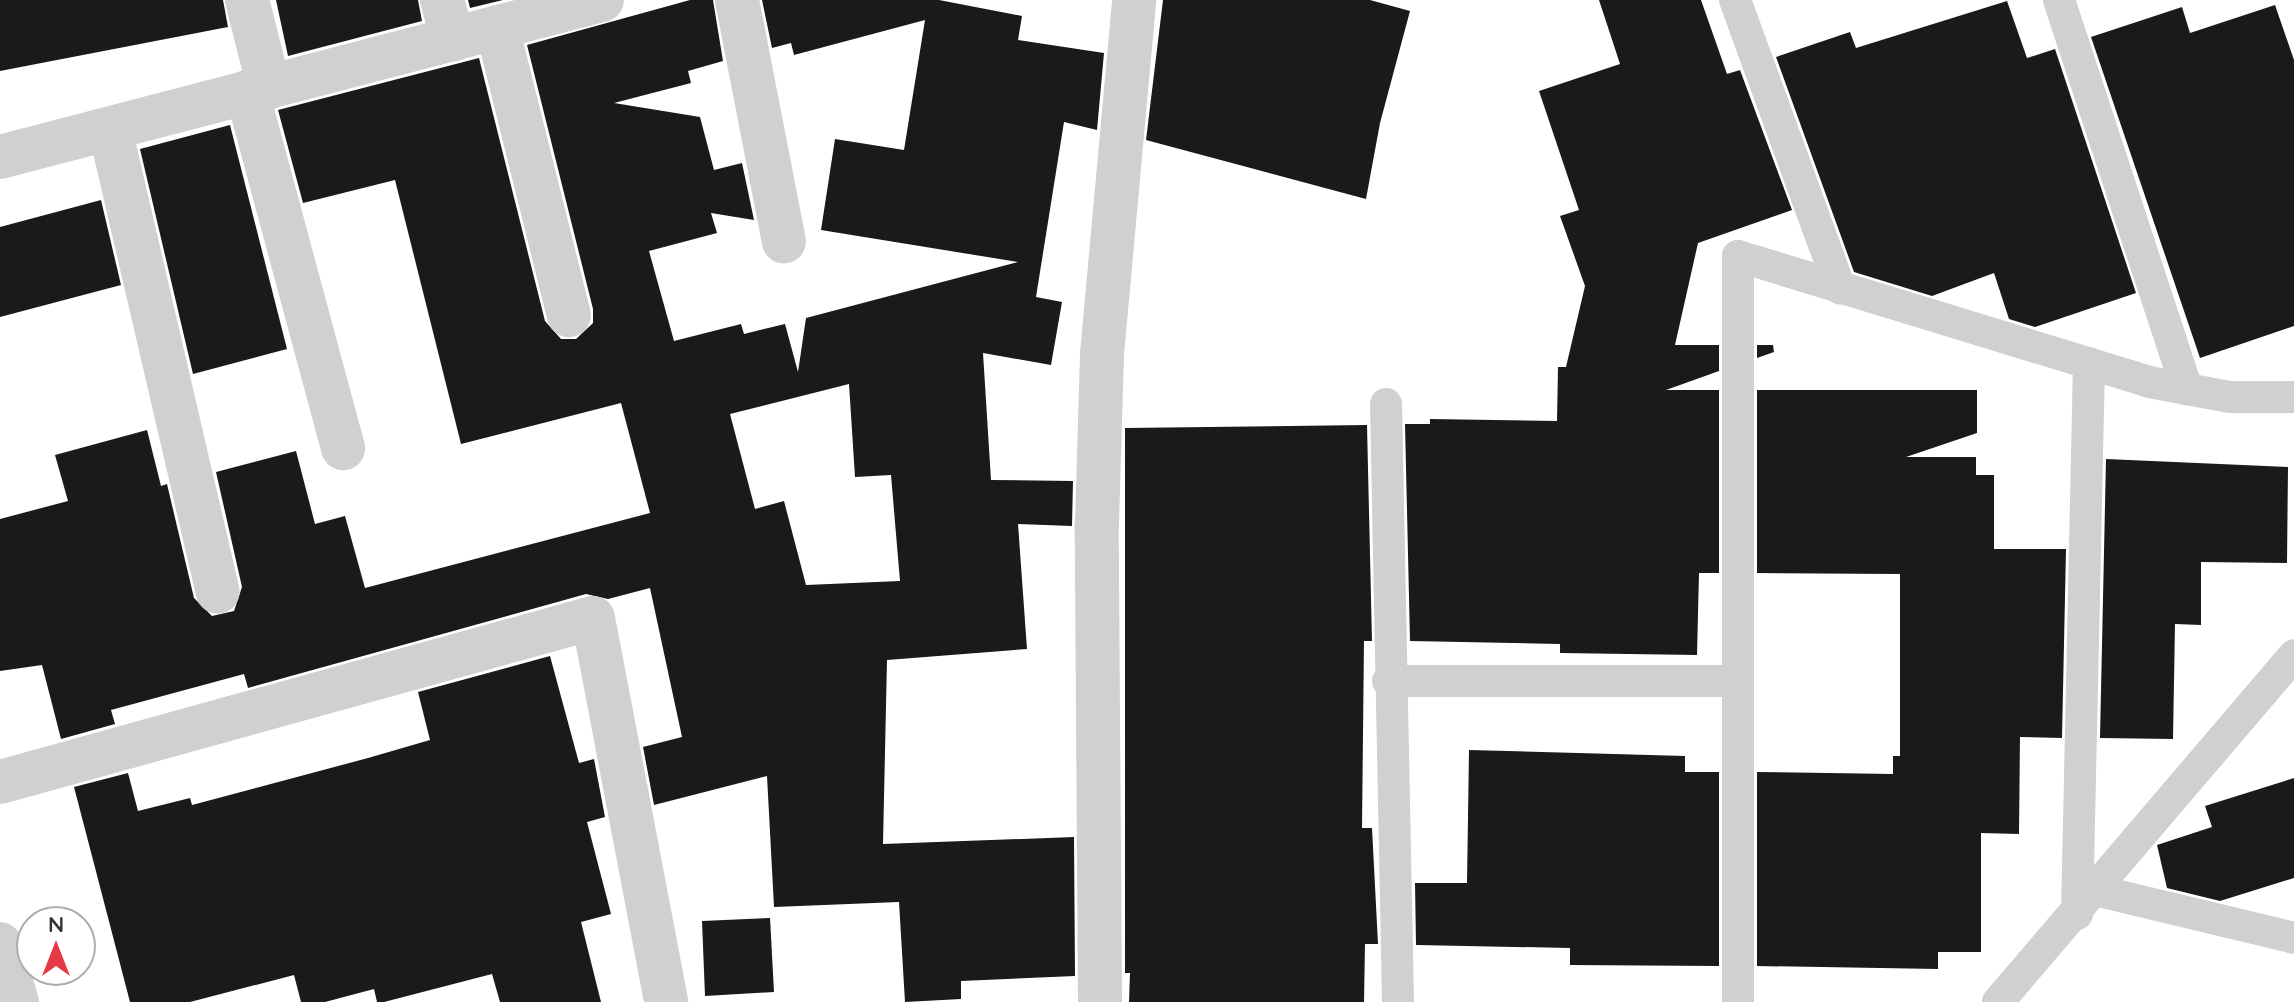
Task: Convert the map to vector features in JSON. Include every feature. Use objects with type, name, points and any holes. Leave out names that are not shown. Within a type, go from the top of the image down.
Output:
[{"type":"street","points":[[247,0],[258,90],[343,448]]},
{"type":"street","points":[[0,157],[258,90],[448,20],[497,27],[602,0]]},
{"type":"street","points":[[737,0],[784,241]]},
{"type":"street","points":[[1100,1002],[1097,523],[1101,369],[1115,169],[1134,0]]},
{"type":"street","points":[[497,27],[569,315]]},
{"type":"street","points":[[110,129],[218,592]]},
{"type":"street","points":[[0,782],[593,618],[666,1002]]},
{"type":"street","points":[[0,944],[17,1002]]},
{"type":"lane","points":[[1735,0],[1840,288]]},
{"type":"lane","points":[[2059,0],[2187,389]]},
{"type":"lane","points":[[1738,1002],[1738,256],[2089,363],[2187,389],[2230,397],[2294,397]]},
{"type":"lane","points":[[2083,898],[2089,363]]},
{"type":"lane","points":[[1386,404],[1388,681],[1398,1002]]},
{"type":"lane","points":[[1998,1002],[2083,898],[2294,655]]},
{"type":"lane","points":[[1388,681],[1738,681]]},
{"type":"lane","points":[[2083,898],[2294,938]]},
{"type":"building","points":[[0,0],[223,0],[228,27],[0,71]]},
{"type":"building","points":[[276,0],[418,0],[422,21],[288,56]]},
{"type":"building","points":[[468,0],[503,0],[470,8]]},
{"type":"building","points":[[690,0],[713,0],[723,61],[688,71],[691,83],[614,103],[700,117],[714,170],[742,163],[754,220],[711,213],[717,233],[649,251],[674,341],[741,324],[744,334],[785,324],[798,372],[806,318],[1018,262],[821,230],[835,139],[904,150],[925,20],[794,55],[791,43],[772,48],[762,0],[939,0],[1022,16],[1018,40],[1104,53],[1097,130],[1064,122],[1036,297],[1062,302],[1051,365],[983,353],[991,480],[1073,481],[1072,526],[1018,524],[1027,649],[887,660],[883,844],[1074,837],[1075,976],[961,981],[961,999],[905,1002],[899,902],[774,907],[767,776],[654,805],[643,747],[682,737],[650,588],[608,599],[586,594],[248,688],[244,674],[111,710],[115,724],[61,739],[42,665],[0,671],[0,519],[68,501],[55,455],[147,430],[161,486],[167,484],[194,598],[212,616],[234,611],[242,587],[216,472],[296,451],[315,524],[345,516],[365,588],[650,513],[621,403],[461,444],[395,180],[303,203],[278,110],[479,58],[545,321],[561,339],[576,339],[593,323],[593,309],[527,45]],"holes":[[[849,384],[855,477],[891,475],[900,581],[806,585],[784,501],[755,509],[730,414]]]},
{"type":"building","points":[[1163,0],[1370,0],[1410,11],[1380,123],[1366,199],[1146,140]]},
{"type":"building","points":[[1599,0],[1701,0],[1727,74],[1740,70],[1792,210],[1698,243],[1675,345],[1719,345],[1719,371],[1666,390],[1719,390],[1719,573],[1699,573],[1697,655],[1560,653],[1560,644],[1410,641],[1405,424],[1430,424],[1430,419],[1557,421],[1558,367],[1566,367],[1585,286],[1560,216],[1579,210],[1539,91],[1620,64]]},
{"type":"building","points":[[2007,1],[2027,58],[2055,49],[2136,293],[2035,327],[2009,319],[1994,273],[1932,296],[1854,272],[1776,57],[1850,32],[1856,48]]},
{"type":"building","points":[[2275,5],[2294,60],[2294,326],[2200,358],[2091,37],[2182,7],[2190,33]]},
{"type":"building","points":[[230,125],[287,349],[193,374],[140,149]]},
{"type":"building","points":[[101,200],[121,285],[0,317],[0,227]]},
{"type":"building","points":[[1757,345],[1773,345],[1774,352],[1757,358]]},
{"type":"building","points":[[1757,390],[1977,390],[1977,433],[1906,457],[1976,457],[1976,475],[1994,475],[1994,549],[2066,549],[2062,738],[2020,737],[2019,834],[1981,833],[1981,952],[1938,952],[1938,969],[1757,966],[1757,772],[1893,774],[1893,756],[1900,756],[1900,574],[1757,573]]},
{"type":"building","points":[[1367,425],[1372,641],[1364,641],[1362,828],[1372,828],[1378,944],[1365,944],[1364,1002],[1129,1002],[1130,973],[1125,973],[1125,428]]},
{"type":"building","points":[[2106,459],[2288,467],[2287,563],[2201,562],[2201,625],[2175,624],[2173,739],[2100,738]]},
{"type":"building","points":[[550,656],[579,763],[594,759],[605,817],[587,822],[611,914],[581,922],[601,1002],[500,1002],[492,974],[384,1002],[377,1002],[374,989],[325,1002],[301,1002],[294,975],[190,1002],[130,1002],[74,787],[128,773],[138,811],[190,798],[192,805],[368,758],[430,740],[418,692]]},
{"type":"building","points":[[1469,750],[1685,756],[1685,772],[1719,772],[1719,966],[1570,965],[1570,948],[1416,945],[1415,883],[1467,883]]},
{"type":"building","points":[[2294,778],[2294,878],[2220,901],[2167,888],[2157,845],[2212,827],[2205,806]]},
{"type":"building","points":[[770,918],[774,992],[705,996],[702,921]]}]
